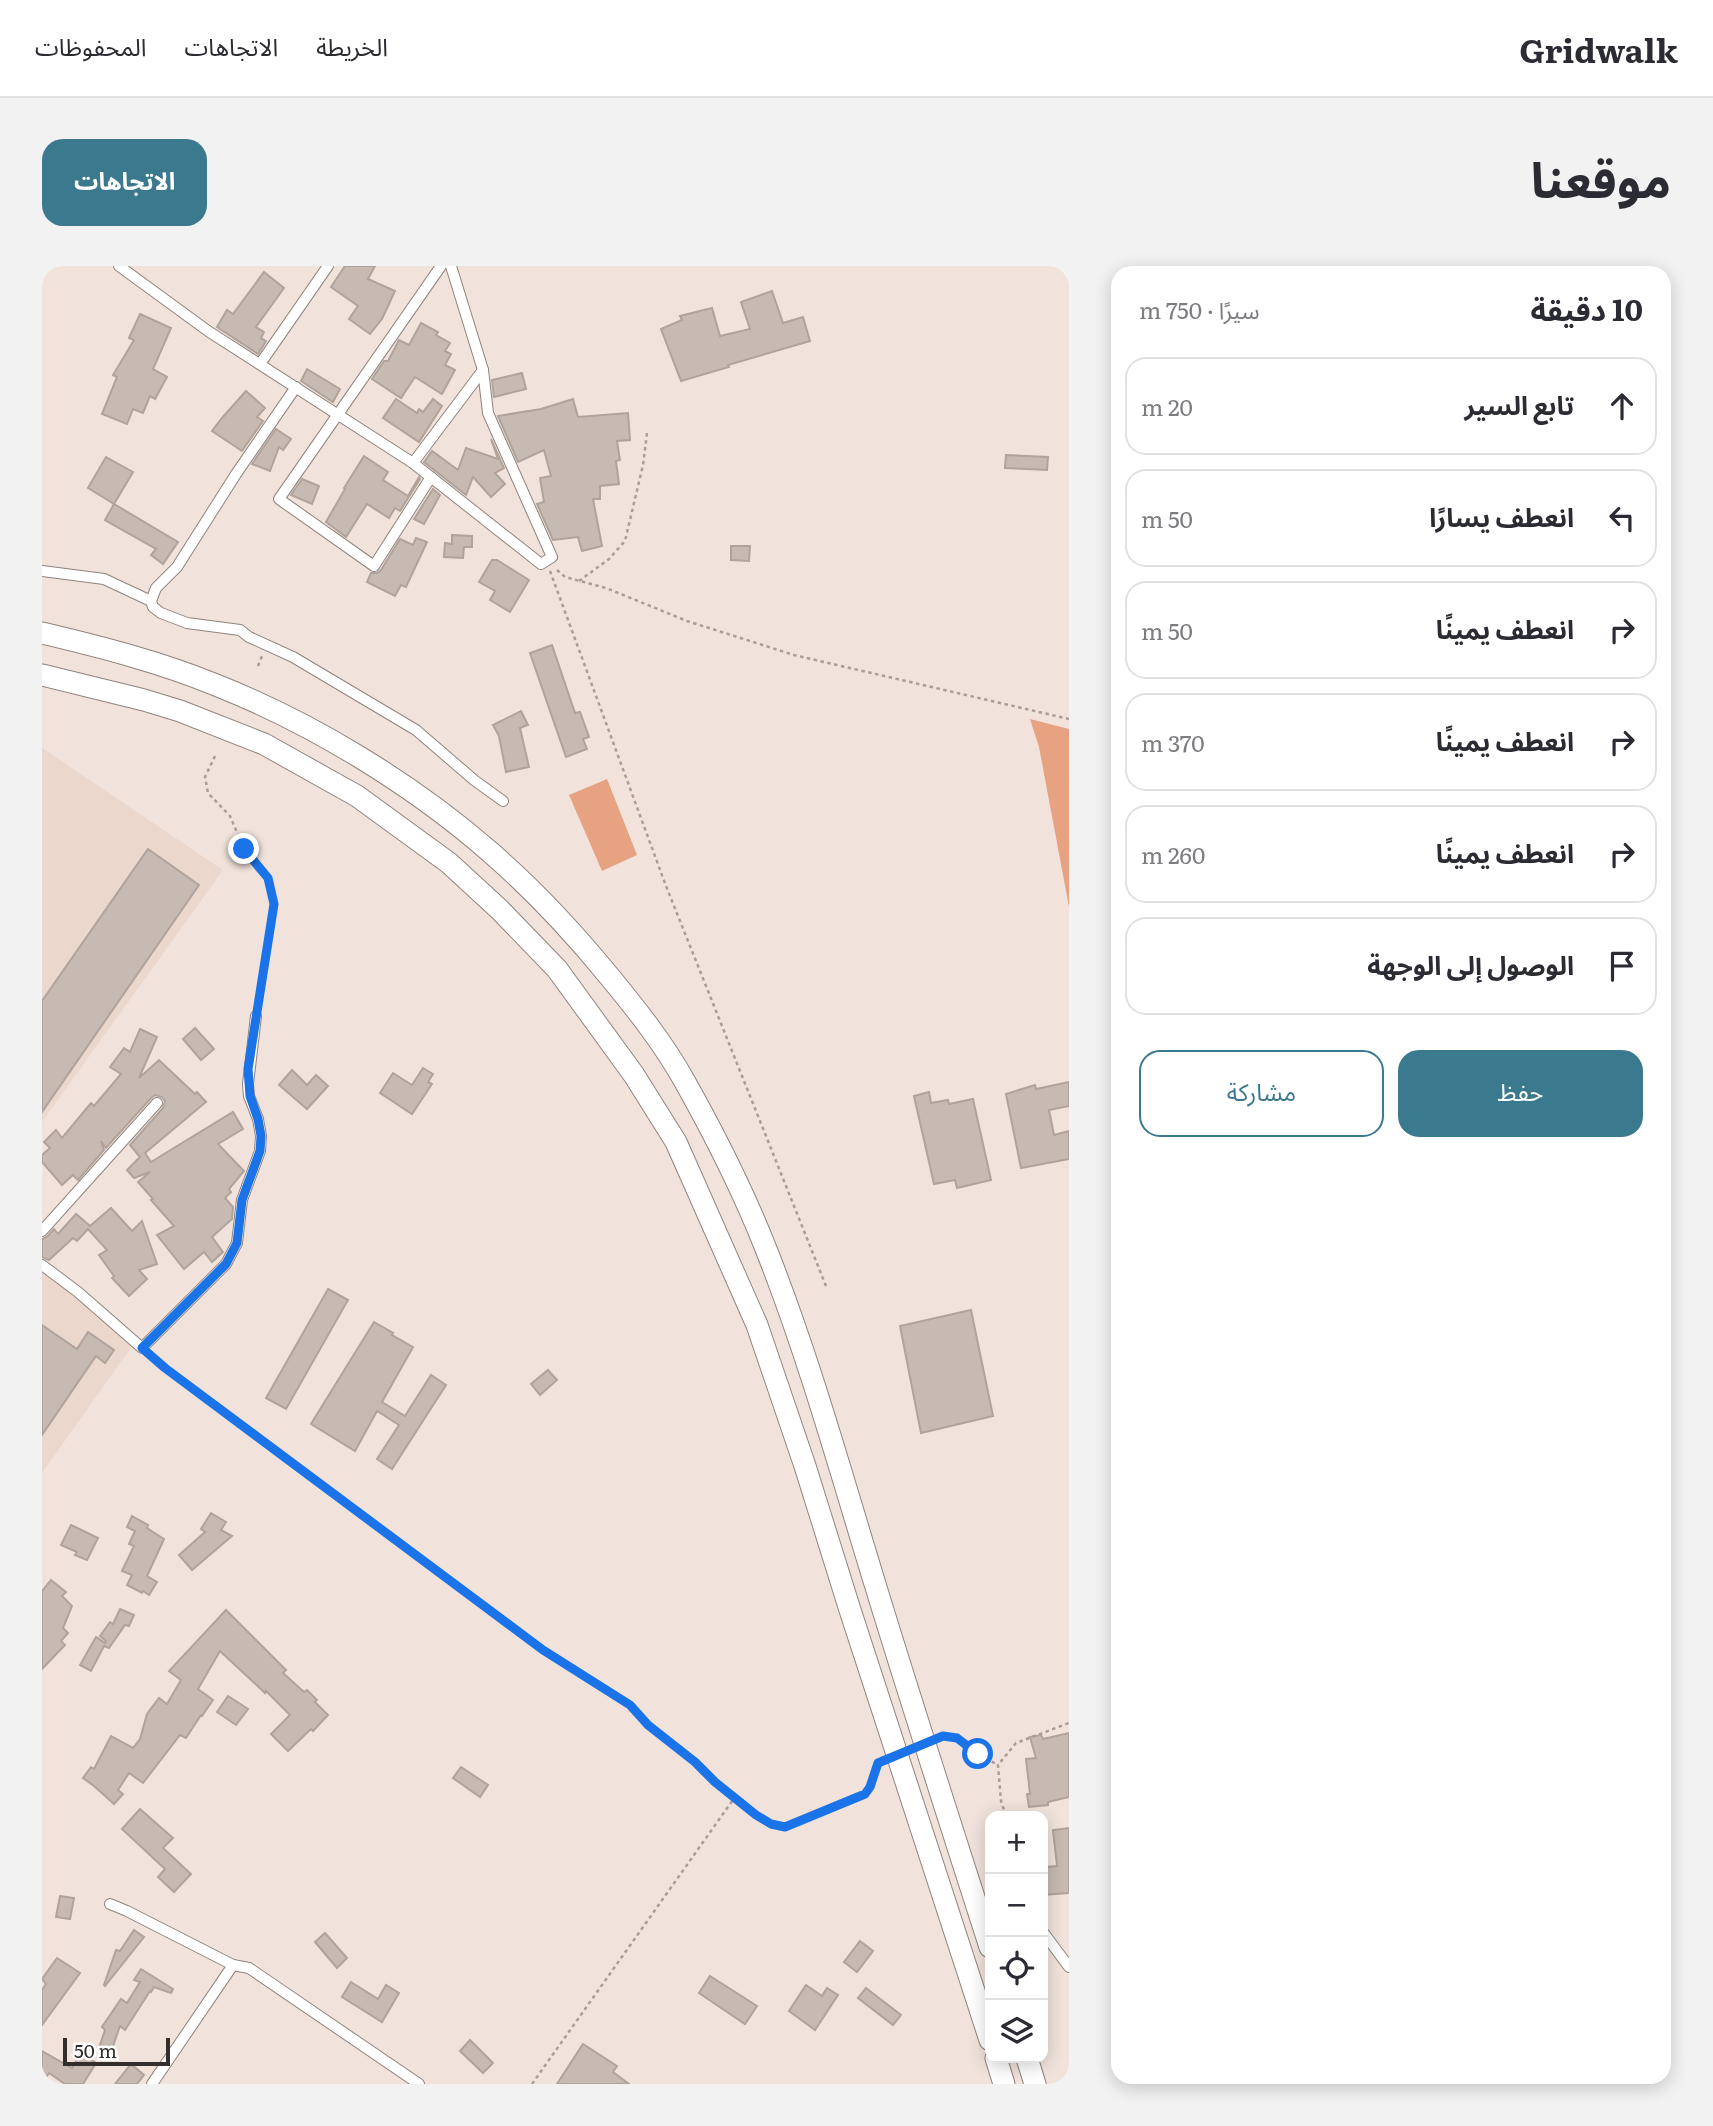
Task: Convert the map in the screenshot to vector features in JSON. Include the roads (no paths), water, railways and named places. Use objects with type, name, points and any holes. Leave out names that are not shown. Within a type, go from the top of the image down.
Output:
[{"type":"highway","points":[[42,634],[129,655],[216,685],[299,724],[415,793],[489,851],[522,883],[584,946],[639,1012],[684,1080],[726,1159],[768,1254],[825,1419],[882,1609],[987,1937]]},
{"type":"highway","points":[[42,675],[180,711],[264,744],[357,796],[449,863],[500,910],[557,969],[634,1075],[676,1142],[757,1325],[985,2025]]},
{"type":"highway","points":[[998,2063],[1004,2084]]},
{"type":"highway","points":[[1029,2063],[1035,2084]]},
{"type":"street","points":[[119,266],[208,331],[413,463],[541,564],[552,557],[488,413],[483,370],[451,266]]},
{"type":"street","points":[[260,364],[328,266]]},
{"type":"street","points":[[430,477],[374,566],[279,499],[441,266]]},
{"type":"street","points":[[413,463],[483,370]]},
{"type":"street","points":[[296,387],[236,474],[177,568],[156,587],[151,601],[153,607],[187,623],[240,630],[293,657],[416,730],[503,801]]},
{"type":"street","points":[[42,571],[104,579],[151,601]]},
{"type":"street","points":[[42,1265],[78,1292],[142,1348],[226,1264],[237,1243],[242,1200],[260,1151],[258,1119],[248,1084],[256,1016]]},
{"type":"street","points":[[42,1231],[157,1104]]},
{"type":"street","points":[[110,1904],[127,1910],[233,1965],[249,1968],[419,2084]]},
{"type":"street","points":[[1047,1937],[1069,1967]]},
{"type":"street","points":[[152,2084],[233,1965]]}]
